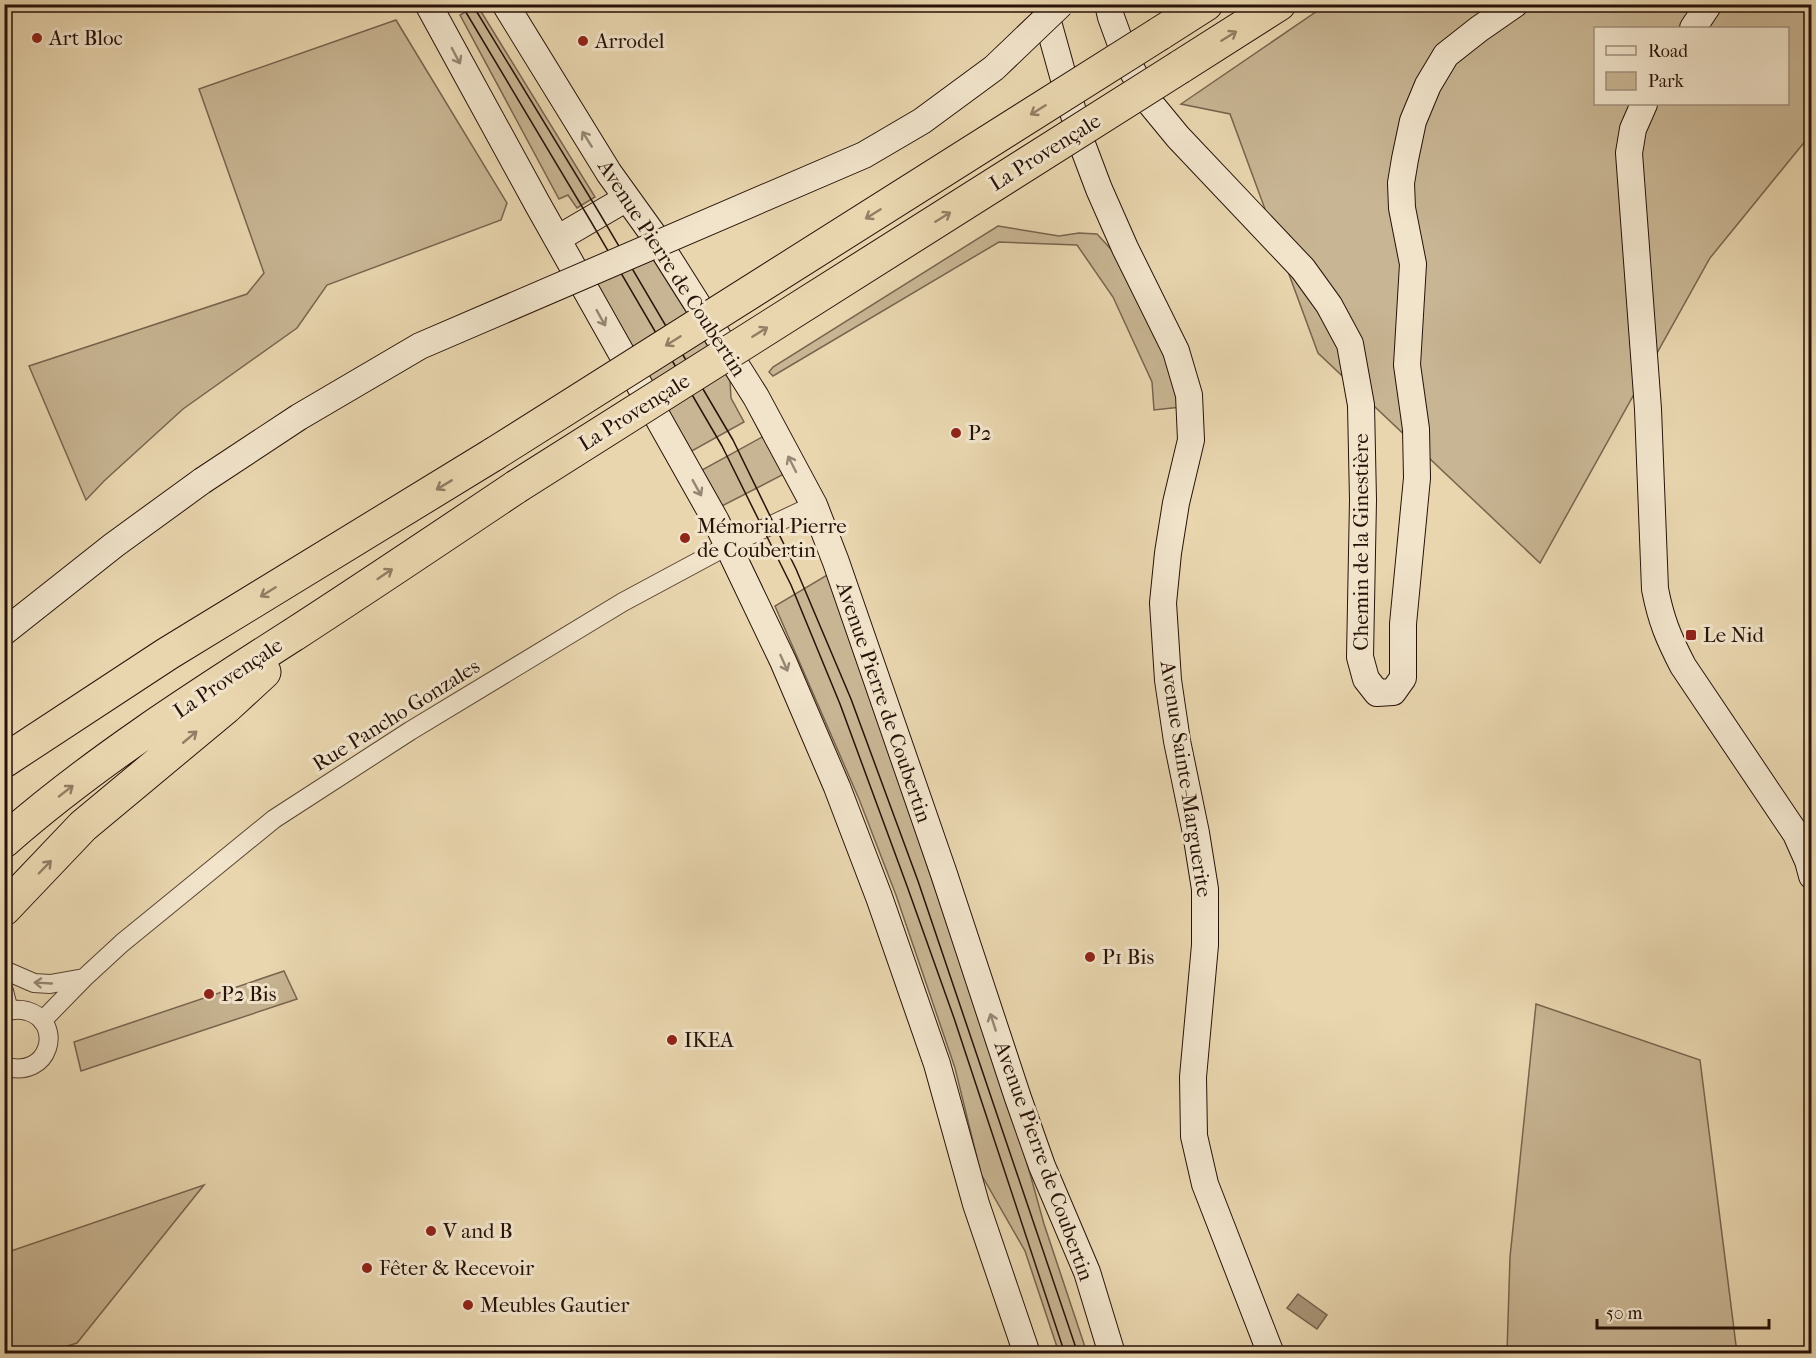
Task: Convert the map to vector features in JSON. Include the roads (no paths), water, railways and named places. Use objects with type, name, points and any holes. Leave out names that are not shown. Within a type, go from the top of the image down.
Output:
[{"type":"highway","name":"La Provençale","points":[[4,761],[168,654],[494,454],[1206,4]]},
{"type":"highway","name":"La Provençale","points":[[4,841],[99,765],[516,487],[1279,4]]},
{"type":"highway","points":[[4,909],[83,826],[226,707],[337,607]]},
{"type":"highway","points":[[4,738],[168,654]]},
{"type":"main road","points":[[428,4],[729,545],[783,661],[837,787],[879,897],[937,1064],[976,1204],[1027,1353]]},
{"type":"main road","name":"Avenue Pierre de Coubertin","points":[[505,4],[609,174],[655,237],[756,397],[814,505],[836,562],[944,874],[1018,1098],[1042,1166],[1087,1272],[1112,1353]]},
{"type":"main road","name":"Avenue Sainte-Marguerite","points":[[1043,4],[1082,144],[1125,248],[1176,351],[1189,395],[1191,440],[1176,503],[1163,603],[1168,680],[1205,889],[1205,945],[1193,1077],[1194,1136],[1205,1184],[1271,1353]]},
{"type":"main road","points":[[5,632],[114,545],[202,481],[299,417],[364,378],[420,346],[864,155],[922,121],[994,68],[1061,4]]},
{"type":"main road","name":"Chemin de la Ginestière","points":[[1110,11],[1127,61],[1150,103],[1178,137],[1303,269],[1329,305],[1350,344],[1361,405],[1363,500],[1360,657],[1366,679],[1377,693],[1393,692],[1403,678],[1403,624],[1417,478],[1416,429],[1407,365],[1413,264],[1402,208],[1401,183],[1405,159],[1413,121],[1428,85],[1446,55],[1515,4]]},
{"type":"main road","points":[[1694,27],[1708,4]]},
{"type":"main road","points":[[1644,105],[1633,129],[1629,153],[1648,409],[1655,589],[1660,617],[1683,666],[1796,834],[1812,876]]},
{"type":"main road","points":[[557,239],[627,198]]},
{"type":"street","name":"Rue Pancho Gonzales","points":[[42,1021],[84,978],[122,944],[274,819],[410,731],[596,618],[729,545],[814,505]]},
{"type":"street","points":[[4,970],[34,982],[50,984],[84,978]]},
{"type":"street","points":[[4,991],[7,1012],[16,1009],[31,1012],[42,1021],[49,1041],[41,1060],[33,1066],[4,1074]]},
{"type":"street","points":[[4,1066],[23,1069]]},
{"type":"tram line","points":[[461,4],[722,446],[791,585],[840,704],[907,886],[954,1018],[1065,1354]]},
{"type":"tram line","points":[[472,4],[600,214],[733,440],[796,569],[851,699],[918,881],[1078,1354]]},
{"type":"place","name":"Art Bloc","points":[[37,38]]},
{"type":"place","name":"Arrodel","points":[[583,41]]},
{"type":"place","name":"P2","points":[[956,433]]},
{"type":"place","name":"Mémorial Pierre de Coubertin","points":[[685,538]]},
{"type":"place","name":"Le Nid","points":[[1691,635]]},
{"type":"place","name":"P1 Bis","points":[[1090,957]]},
{"type":"place","name":"P2 Bis","points":[[209,994]]},
{"type":"place","name":"IKEA","points":[[672,1040]]},
{"type":"place","name":"V and B","points":[[431,1231]]},
{"type":"place","name":"Fêter & Recevoir","points":[[367,1268]]},
{"type":"place","name":"Meubles Gautier","points":[[468,1305]]}]
